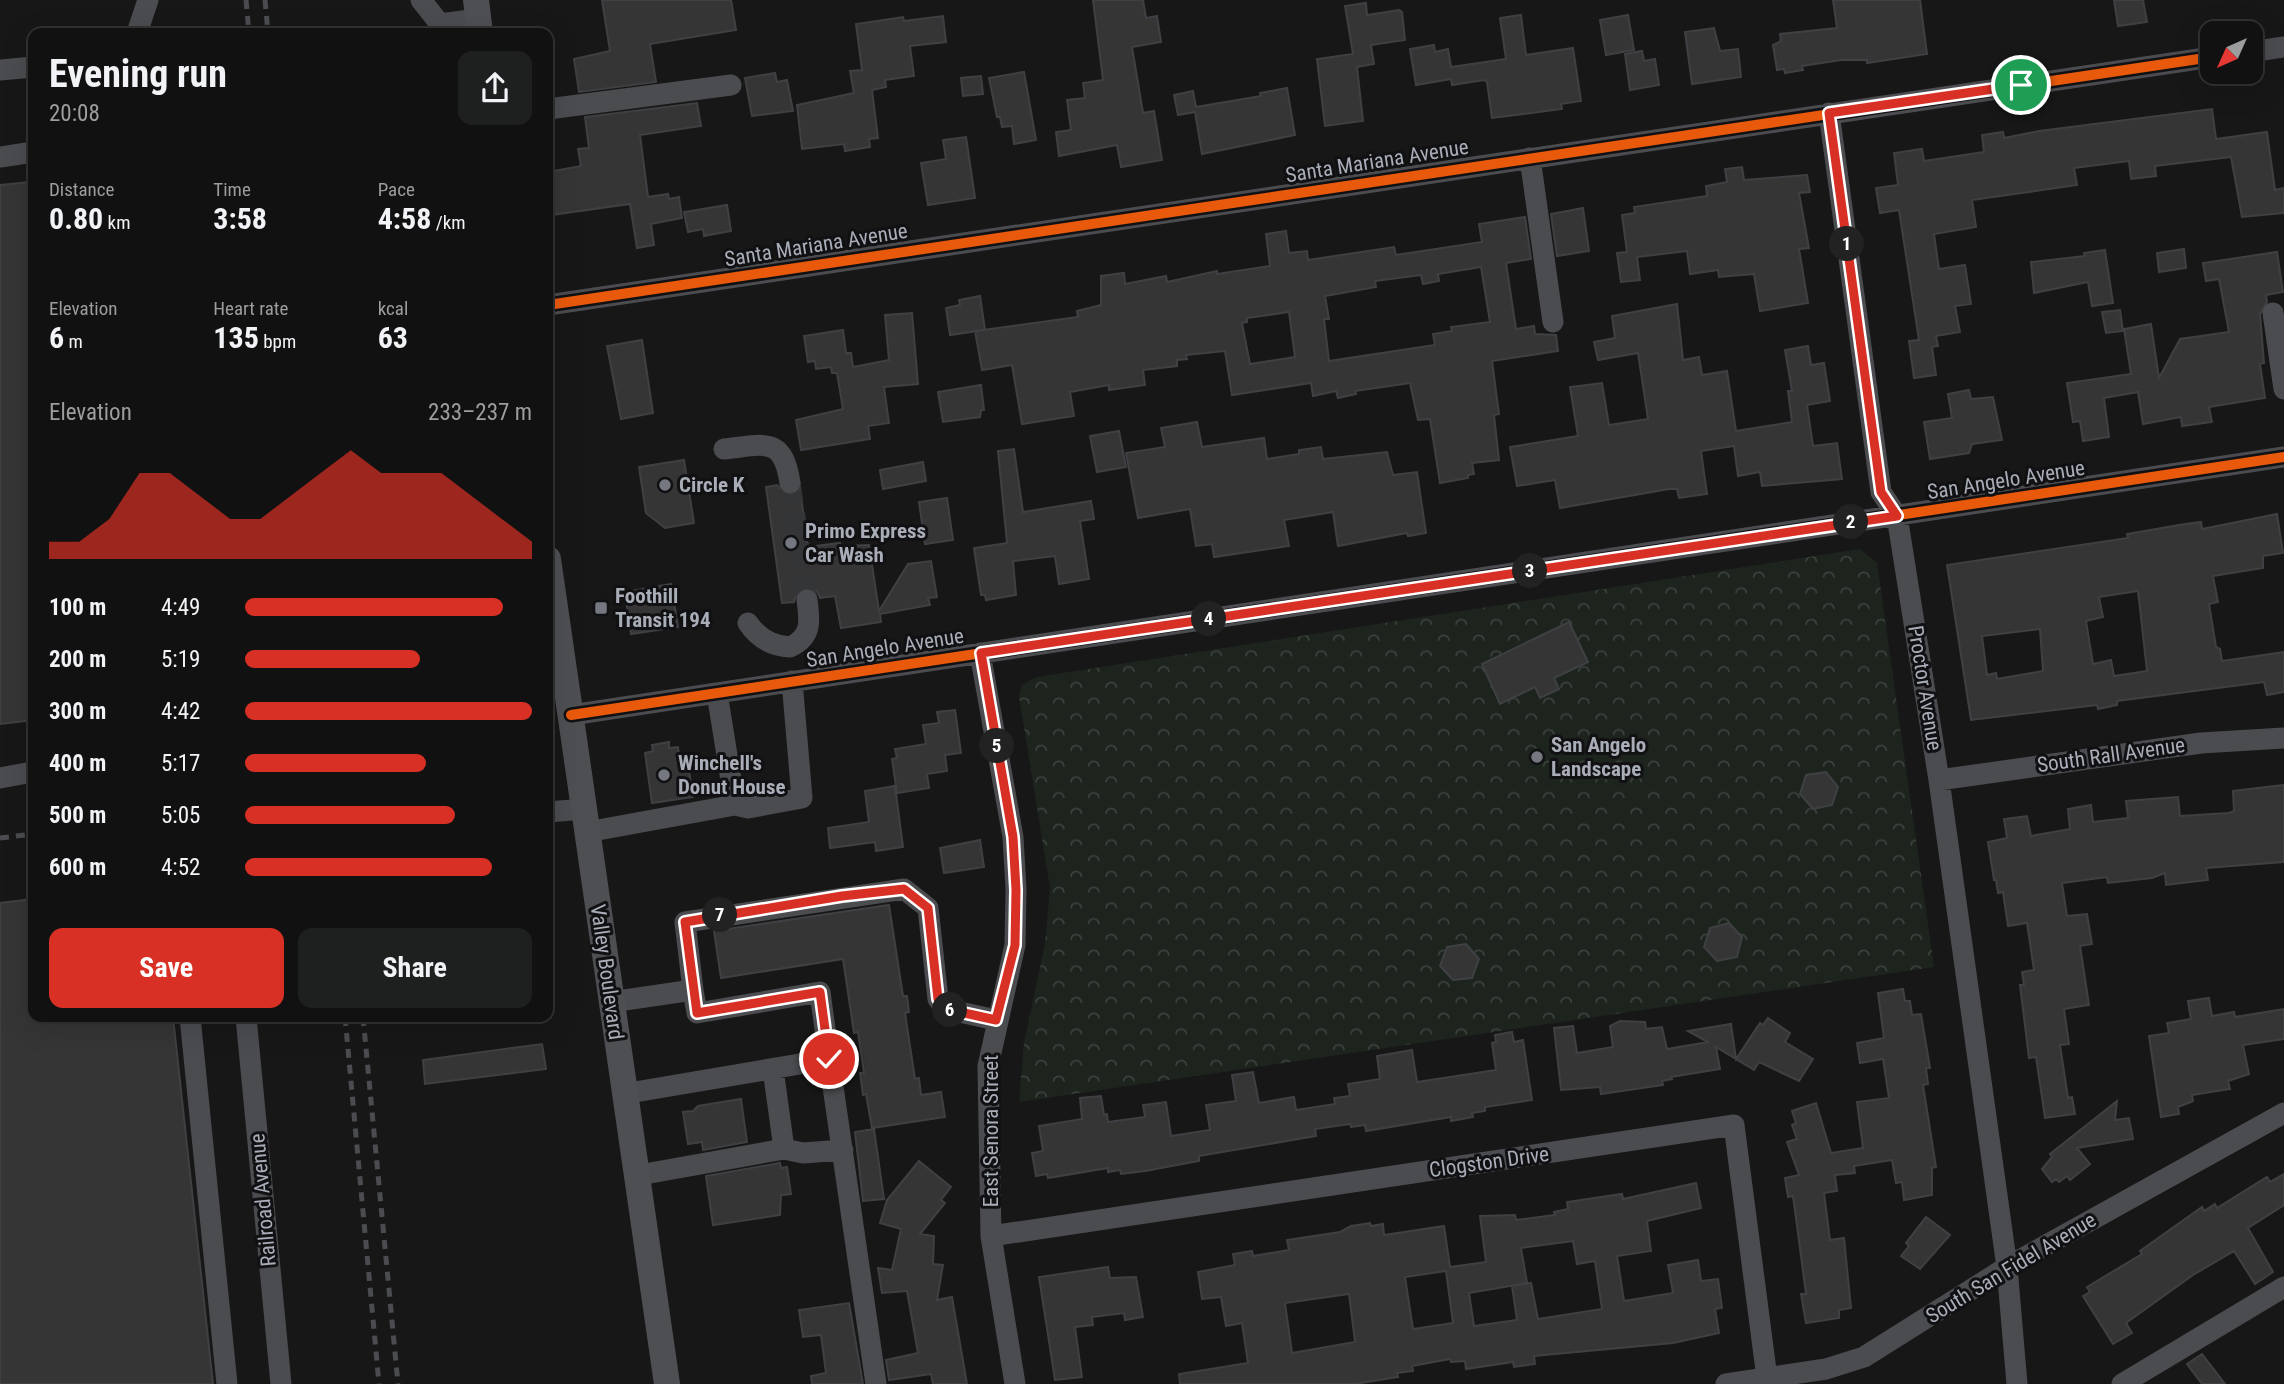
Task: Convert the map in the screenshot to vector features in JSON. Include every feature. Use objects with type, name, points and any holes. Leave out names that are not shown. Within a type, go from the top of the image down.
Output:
[{"type":"main road","name":"Valley Boulevard","points":[[553,596],[624,1094],[639,1175],[667,1384]]},
{"type":"street","points":[[139,28],[148,0]]},
{"type":"street","points":[[421,0],[439,24],[478,18]]},
{"type":"street","points":[[2263,50],[2284,47]]},
{"type":"street","name":"Santa Mariana Avenue","points":[[553,304],[2200,59]]},
{"type":"street","points":[[0,70],[28,67]]},
{"type":"street","points":[[553,108],[731,85]]},
{"type":"street","name":"Proctor Avenue","points":[[1829,113],[1881,492],[1897,516],[1939,780],[2007,1267],[2017,1384]]},
{"type":"street","points":[[0,157],[28,153]]},
{"type":"street","points":[[1530,158],[1553,322]]},
{"type":"street","points":[[2273,313],[2284,389]]},
{"type":"street","points":[[724,449],[768,445],[779,450],[787,461],[790,483]]},
{"type":"street","name":"San Angelo Avenue","points":[[571,715],[2284,457]]},
{"type":"street","points":[[748,622],[756,635],[769,643],[790,647],[805,638],[808,632],[807,600]]},
{"type":"street","name":"East Senora Street","points":[[981,653],[1013,837],[1015,876],[1015,945],[996,1020],[988,1066],[991,1236],[1015,1384]]},
{"type":"street","points":[[553,813],[586,821],[735,805],[748,808],[802,798],[792,681]]},
{"type":"street","points":[[717,693],[735,805]]},
{"type":"street","name":"South Rall Avenue","points":[[1939,780],[2201,743],[2284,738]]},
{"type":"street","points":[[0,778],[28,773]]},
{"type":"street","points":[[876,1384],[820,992],[697,1013],[685,922],[842,896],[904,889],[928,908],[938,999],[946,1009],[996,1020]]},
{"type":"street","points":[[611,1002],[692,990]]},
{"type":"street","points":[[191,1022],[227,1384]]},
{"type":"street","name":"Railroad Avenue","points":[[246,1022],[281,1384]]},
{"type":"street","points":[[624,1094],[829,1059]]},
{"type":"street","points":[[773,1069],[784,1149]]},
{"type":"street","name":"South San Fidel Avenue","points":[[1726,1384],[1826,1369],[1864,1357],[2007,1267],[2284,1113]]},
{"type":"street","name":"Clogston Drive","points":[[991,1236],[1734,1125],[1767,1378]]},
{"type":"street","points":[[639,1175],[784,1149],[803,1153],[843,1150]]},
{"type":"street","points":[[2122,1384],[2284,1287]]},
{"type":"green space","points":[[1860,549],[1877,563],[1934,967],[1019,1102],[1024,1043],[1045,944],[1050,888],[1019,696],[1022,685],[1037,677]]},
{"type":"building","points":[[602,0],[731,0],[736,30],[650,44],[656,82],[579,92],[574,59],[610,51]]},
{"type":"building","points":[[1093,0],[1143,0],[1146,18],[1157,16],[1161,42],[1132,47],[1143,113],[1154,111],[1162,160],[1121,167],[1117,145],[1059,156],[1056,132],[1071,130],[1067,100],[1085,98],[1083,83],[1103,80]]},
{"type":"building","points":[[1833,0],[1920,0],[1927,54],[1867,63],[1867,60],[1841,60],[1802,66],[1803,70],[1785,73],[1784,69],[1777,70],[1773,45],[1781,41],[1780,34],[1837,28]]},
{"type":"building","points":[[2114,0],[2143,0],[2147,22],[2118,26]]},
{"type":"building","points":[[1366,3],[1367,15],[1399,10],[1402,12],[1405,40],[1371,45],[1374,64],[1357,67],[1363,121],[1325,126],[1317,59],[1353,54],[1345,6]]},
{"type":"building","points":[[1521,15],[1526,55],[1573,48],[1581,101],[1561,104],[1562,109],[1492,118],[1487,82],[1484,80],[1452,85],[1451,79],[1416,85],[1410,49],[1434,45],[1435,52],[1448,49],[1451,67],[1506,59],[1500,18]]},
{"type":"building","points":[[1628,15],[1634,50],[1606,55],[1600,20]]},
{"type":"building","points":[[943,16],[946,42],[910,46],[914,76],[885,80],[886,87],[872,90],[878,138],[869,139],[870,147],[845,151],[844,144],[802,149],[797,105],[854,93],[850,71],[862,70],[856,24],[903,17],[904,21]]},
{"type":"building","points":[[1714,28],[1720,51],[1738,49],[1741,77],[1692,84],[1685,32]]},
{"type":"building","points":[[1642,51],[1644,61],[1655,59],[1659,85],[1630,90],[1625,54]]},
{"type":"building","points":[[1024,72],[1036,140],[1014,144],[1012,126],[1002,127],[1000,117],[997,117],[989,78]]},
{"type":"building","points":[[775,73],[777,82],[787,80],[793,111],[752,116],[745,78]]},
{"type":"building","points":[[981,76],[983,94],[963,96],[961,78]]},
{"type":"building","points":[[1287,88],[1295,135],[1202,154],[1195,112],[1178,115],[1174,95],[1193,91],[1196,107],[1261,96],[1260,93]]},
{"type":"building","points":[[697,103],[701,126],[640,135],[648,197],[668,194],[669,199],[679,197],[682,218],[651,224],[654,245],[637,248],[630,204],[553,215],[553,171],[581,166],[578,149],[589,148],[585,117]]},
{"type":"building","points":[[2212,109],[2216,139],[2267,132],[2275,190],[2284,188],[2284,213],[2242,217],[2231,157],[2155,166],[2156,176],[2131,179],[2129,161],[2074,168],[2077,185],[1972,200],[1976,227],[1934,234],[1939,269],[1965,265],[1971,304],[1955,306],[1960,332],[1936,336],[1938,346],[1932,347],[1936,375],[1914,378],[1909,341],[1919,340],[1899,210],[1880,213],[1876,188],[1898,185],[1894,153],[1922,149],[1924,161],[1984,152],[1982,135],[2003,132],[2004,138]]},
{"type":"building","points":[[966,137],[975,198],[928,205],[921,163],[946,159],[943,140]]},
{"type":"building","points":[[1742,167],[1744,180],[1807,175],[1810,192],[1799,193],[1809,248],[1799,249],[1808,303],[1760,311],[1754,274],[1719,277],[1718,270],[1690,274],[1687,251],[1637,257],[1640,280],[1621,282],[1617,253],[1627,252],[1622,215],[1635,213],[1634,207],[1707,196],[1706,186],[1727,182],[1725,169]]},
{"type":"building","points":[[28,182],[28,721],[0,724],[0,185]]},
{"type":"building","points":[[727,205],[731,231],[704,236],[703,229],[688,232],[684,212]]},
{"type":"building","points":[[1583,208],[1589,251],[1557,256],[1551,214]]},
{"type":"building","points":[[1525,217],[1531,259],[1506,263],[1516,329],[1534,326],[1535,334],[1556,335],[1558,351],[1492,361],[1499,414],[1494,415],[1499,460],[1472,463],[1474,474],[1468,475],[1468,478],[1440,483],[1430,419],[1418,420],[1410,383],[1355,391],[1356,394],[1338,398],[1336,391],[1313,396],[1311,383],[1232,395],[1225,351],[1186,355],[1187,359],[1177,360],[1177,366],[1143,370],[1145,385],[1109,390],[1109,385],[1070,392],[1074,416],[1022,424],[1012,365],[982,370],[975,331],[1078,317],[1077,311],[1101,305],[1101,276],[1124,273],[1125,284],[1166,276],[1167,282],[1217,271],[1217,274],[1270,266],[1266,234],[1286,231],[1289,253],[1307,251],[1308,260],[1394,247],[1396,255],[1482,242],[1479,224]],"holes":[[[1481,267],[1490,322],[1451,327],[1452,331],[1433,334],[1435,345],[1329,361],[1324,319],[1329,319],[1325,296],[1376,287],[1375,281],[1421,275],[1423,284],[1439,281],[1438,274]],[[1289,312],[1295,357],[1250,364],[1242,323],[1247,322],[1247,318]]]},
{"type":"building","points":[[2184,249],[2186,268],[2159,272],[2157,253]]},
{"type":"building","points":[[2105,250],[2113,303],[2092,306],[2088,282],[2034,293],[2031,262],[2085,256],[2084,253]]},
{"type":"building","points":[[2277,252],[2283,292],[2266,295],[2267,302],[2260,314],[2264,363],[2260,364],[2265,398],[2209,407],[2212,422],[2182,426],[2181,417],[2143,424],[2138,392],[2104,398],[2109,437],[2083,441],[2080,421],[2073,422],[2067,383],[2131,374],[2124,329],[2151,324],[2159,378],[2180,339],[2229,332],[2219,279],[2206,281],[2203,263]]},
{"type":"building","points":[[980,296],[985,330],[950,335],[946,308],[960,305],[959,300]]},
{"type":"building","points":[[1677,304],[1683,360],[1699,357],[1702,375],[1727,371],[1736,431],[1792,422],[1788,391],[1792,391],[1785,350],[1808,346],[1811,365],[1824,363],[1830,401],[1807,405],[1813,446],[1837,443],[1842,479],[1762,486],[1760,472],[1738,476],[1734,446],[1701,451],[1707,494],[1679,498],[1677,489],[1669,489],[1560,508],[1555,480],[1517,486],[1510,447],[1578,436],[1570,387],[1602,383],[1609,425],[1648,419],[1638,353],[1598,360],[1594,342],[1615,338],[1612,316]]},
{"type":"building","points":[[2120,310],[2123,331],[2106,333],[2102,312]]},
{"type":"building","points":[[912,313],[918,384],[884,387],[889,423],[868,426],[870,439],[801,450],[796,420],[843,409],[837,373],[832,373],[831,367],[816,369],[815,361],[808,362],[804,336],[843,330],[846,353],[851,353],[853,367],[889,360],[885,315]]},
{"type":"building","points":[[642,340],[653,413],[621,419],[607,346]]},
{"type":"building","points":[[981,385],[984,410],[981,410],[980,417],[943,422],[938,392]]},
{"type":"building","points":[[1969,390],[1971,399],[1993,397],[2002,440],[1972,444],[1969,453],[1930,459],[1924,422],[1952,418],[1948,394]]},
{"type":"building","points":[[1197,422],[1202,447],[1264,438],[1267,459],[1321,447],[1323,459],[1387,452],[1393,475],[1417,472],[1426,533],[1408,536],[1407,533],[1338,546],[1333,512],[1284,520],[1289,546],[1214,557],[1212,544],[1196,546],[1190,509],[1138,518],[1126,453],[1165,447],[1161,428]]},
{"type":"building","points":[[1119,431],[1126,467],[1097,472],[1090,436]]},
{"type":"building","points":[[1014,449],[1023,512],[1091,501],[1094,519],[1080,521],[1089,579],[1059,584],[1055,556],[1013,561],[1016,595],[986,600],[985,595],[981,595],[974,548],[1007,543],[998,451]]},
{"type":"building","name":"Circle K","points":[[684,460],[694,523],[665,528],[646,513],[639,467]]},
{"type":"building","points":[[923,462],[926,481],[883,489],[880,470]]},
{"type":"building","points":[[777,485],[787,496],[800,490],[808,547],[840,543],[840,546],[869,545],[879,611],[908,564],[931,561],[937,597],[928,598],[930,605],[880,614],[881,622],[841,628],[835,596],[820,598],[817,591],[806,587],[798,590],[794,602],[782,603],[766,487]]},
{"type":"building","points":[[947,498],[953,540],[925,544],[919,502]]},
{"type":"building","points":[[2277,514],[2283,553],[2263,556],[2263,568],[2213,576],[2218,602],[2209,604],[2216,647],[2220,649],[2222,661],[2284,652],[2284,692],[2267,695],[2264,682],[2117,701],[2117,705],[2098,709],[2097,705],[1971,720],[1947,565],[2128,538],[2127,534],[2179,525],[2201,522],[2202,529]],"holes":[[[2138,591],[2147,671],[2114,676],[2111,660],[2093,664],[2086,621],[2103,617],[2099,597]],[[2040,629],[2043,671],[1997,679],[1996,673],[1987,675],[1982,636]]]},
{"type":"building","points":[[671,584],[678,627],[631,634],[625,592]]},
{"type":"building","points":[[1569,622],[1588,662],[1554,678],[1559,689],[1540,698],[1535,687],[1500,704],[1482,664]]},
{"type":"building","points":[[955,710],[961,753],[945,755],[947,771],[927,774],[929,788],[897,793],[892,759],[897,758],[895,749],[926,744],[923,725],[939,723],[937,712]]},
{"type":"building","points":[[669,742],[669,748],[678,747],[680,765],[688,764],[693,797],[652,803],[645,753],[653,751],[652,745]]},
{"type":"building","points":[[1826,772],[1838,787],[1832,805],[1813,809],[1800,794],[1806,775]]},
{"type":"building","points":[[2284,785],[2284,862],[2206,868],[2208,880],[2166,885],[2165,873],[2152,878],[2108,883],[2107,877],[2062,883],[2067,916],[2087,914],[2092,944],[2080,946],[2089,1005],[2064,1009],[2069,1044],[2060,1045],[2068,1098],[2072,1097],[2075,1114],[2045,1118],[2036,1057],[2029,1058],[2020,985],[2024,985],[2022,972],[2034,970],[2027,923],[2008,926],[2003,892],[1998,893],[1994,880],[1988,842],[2007,838],[2004,819],[2027,816],[2031,836],[2070,829],[2068,809],[2091,805],[2093,822],[2128,818],[2126,801],[2178,797],[2180,816],[2229,813],[2234,811],[2233,791]]},
{"type":"building","points":[[895,786],[903,847],[876,851],[875,842],[830,848],[828,828],[869,822],[865,791]]},
{"type":"building","points":[[980,840],[984,867],[944,873],[940,848]]},
{"type":"building","points":[[28,900],[28,1022],[174,1022],[213,1384],[0,1384],[0,903]]},
{"type":"building","points":[[889,905],[903,996],[907,996],[909,1012],[905,1013],[915,1079],[919,1078],[921,1095],[941,1092],[945,1117],[872,1128],[866,1094],[863,1095],[860,1073],[864,1073],[858,1032],[854,1033],[843,959],[721,978],[714,931]]},
{"type":"building","points":[[1729,923],[1742,937],[1737,957],[1717,961],[1704,947],[1710,928]]},
{"type":"building","points":[[1466,944],[1479,959],[1472,978],[1453,980],[1440,966],[1447,947]]},
{"type":"building","points":[[1903,989],[1905,1001],[1910,1001],[1912,1015],[1921,1014],[1930,1068],[1926,1068],[1928,1084],[1923,1085],[1936,1167],[1932,1168],[1932,1195],[1904,1200],[1902,1182],[1896,1183],[1892,1160],[1854,1166],[1855,1173],[1835,1175],[1837,1191],[1824,1193],[1830,1240],[1844,1238],[1851,1308],[1839,1310],[1839,1318],[1806,1323],[1801,1294],[1806,1294],[1793,1196],[1788,1197],[1785,1178],[1799,1175],[1787,1142],[1797,1139],[1792,1125],[1796,1123],[1792,1111],[1816,1103],[1831,1153],[1863,1148],[1857,1102],[1889,1098],[1883,1059],[1860,1063],[1857,1043],[1884,1038],[1878,993]]},
{"type":"building","points":[[2209,998],[2212,1016],[2234,1012],[2235,1017],[2284,1009],[2284,1039],[2243,1045],[2249,1074],[2228,1081],[2230,1089],[2192,1095],[2193,1101],[2178,1107],[2179,1114],[2161,1117],[2149,1036],[2169,1033],[2167,1023],[2191,1019],[2188,1001]]},
{"type":"building","points":[[1768,1018],[1790,1033],[1785,1042],[1813,1059],[1799,1081],[1759,1062],[1754,1070],[1716,1047],[1720,1069],[1671,1077],[1672,1079],[1662,1081],[1663,1085],[1601,1094],[1600,1087],[1561,1090],[1554,1028],[1573,1026],[1577,1053],[1613,1047],[1610,1026],[1620,1021],[1645,1022],[1646,1029],[1662,1027],[1667,1049],[1708,1042],[1688,1031],[1731,1024],[1736,1059],[1760,1023],[1763,1025]]},
{"type":"building","points":[[1512,1032],[1514,1042],[1523,1040],[1532,1100],[1485,1107],[1485,1111],[1472,1113],[1473,1117],[1451,1121],[1451,1117],[1366,1131],[1365,1125],[1351,1127],[1350,1124],[1315,1129],[1316,1136],[1199,1156],[1199,1161],[1145,1171],[1121,1174],[1120,1170],[1108,1172],[1108,1168],[1048,1178],[1047,1174],[1036,1176],[1032,1153],[1043,1151],[1039,1126],[1082,1119],[1080,1098],[1101,1096],[1108,1122],[1145,1117],[1143,1105],[1166,1102],[1171,1136],[1210,1130],[1206,1105],[1236,1101],[1232,1075],[1253,1072],[1259,1103],[1294,1097],[1296,1110],[1335,1104],[1334,1098],[1350,1096],[1348,1084],[1380,1079],[1377,1056],[1412,1050],[1417,1082],[1496,1070],[1492,1043],[1496,1042],[1495,1035]]},
{"type":"building","points":[[542,1044],[546,1069],[425,1084],[423,1060]]},
{"type":"building","points":[[741,1099],[747,1142],[703,1150],[702,1142],[688,1144],[683,1112],[693,1111],[698,1106]]},
{"type":"building","points":[[2117,1101],[2115,1120],[2129,1118],[2133,1139],[2077,1148],[2090,1164],[2070,1180],[2067,1176],[2059,1182],[2056,1179],[2052,1182],[2042,1169],[2052,1157],[2050,1154]]},
{"type":"building","points":[[874,1129],[884,1199],[863,1201],[855,1132]]},
{"type":"building","points":[[919,1161],[951,1187],[941,1200],[945,1203],[920,1234],[934,1236],[933,1264],[943,1265],[937,1300],[952,1297],[967,1384],[933,1384],[931,1374],[889,1380],[886,1360],[918,1353],[907,1291],[882,1293],[878,1268],[892,1270],[901,1229],[880,1223],[887,1200]]},
{"type":"building","points":[[780,1163],[781,1168],[787,1167],[791,1194],[781,1195],[780,1215],[713,1225],[706,1176]]},
{"type":"building","points":[[2284,1174],[2284,1205],[2248,1228],[2273,1272],[2255,1284],[2234,1251],[2193,1275],[2126,1323],[2132,1333],[2113,1344],[2083,1296],[2090,1292],[2087,1287],[2142,1254],[2140,1251],[2202,1207],[2204,1211],[2215,1204],[2217,1208],[2267,1177],[2270,1182]]},
{"type":"building","points":[[1696,1183],[1701,1208],[1647,1221],[1651,1251],[1617,1256],[1624,1301],[1673,1293],[1668,1265],[1698,1260],[1701,1281],[1718,1279],[1722,1308],[1715,1309],[1719,1333],[1673,1343],[1534,1356],[1535,1364],[1514,1367],[1513,1362],[1466,1369],[1465,1361],[1451,1362],[1450,1359],[1412,1366],[1413,1371],[1397,1373],[1398,1377],[1355,1384],[1180,1384],[1179,1374],[1248,1363],[1242,1323],[1226,1326],[1221,1297],[1202,1299],[1198,1272],[1235,1265],[1233,1254],[1252,1251],[1253,1256],[1289,1250],[1287,1240],[1340,1232],[1351,1226],[1370,1223],[1371,1226],[1383,1224],[1384,1235],[1444,1226],[1450,1267],[1486,1262],[1480,1216],[1515,1215],[1516,1220],[1555,1215],[1554,1212],[1568,1209],[1567,1202],[1622,1194],[1623,1199]],"holes":[[[1573,1241],[1577,1264],[1595,1261],[1602,1309],[1538,1319],[1531,1283],[1512,1286],[1517,1320],[1474,1326],[1469,1293],[1527,1283],[1521,1248]],[[1446,1271],[1453,1323],[1413,1329],[1405,1277]],[[1349,1294],[1355,1342],[1292,1353],[1285,1303]]]},
{"type":"building","points":[[1926,1217],[1950,1235],[1920,1269],[1901,1256],[1909,1246],[1906,1243]]},
{"type":"building","points":[[1108,1267],[1110,1278],[1136,1277],[1143,1317],[1125,1320],[1124,1313],[1092,1317],[1093,1325],[1075,1327],[1082,1377],[1055,1380],[1039,1277]]},
{"type":"building","points":[[849,1303],[863,1384],[812,1384],[811,1376],[826,1373],[821,1335],[803,1337],[799,1310]]},
{"type":"building","points":[[2202,1354],[2225,1384],[2202,1384],[2187,1364]]},
{"type":"tunnel","points":[[790,483],[807,600]]},
{"type":"railway","points":[[246,0],[249,28]]},
{"type":"railway","points":[[265,0],[268,28]]},
{"type":"railway","points":[[0,838],[28,835]]},
{"type":"railway","points":[[345,1022],[379,1384]]},
{"type":"railway","points":[[363,1022],[398,1384]]},
{"type":"cycle path","points":[[553,304],[2200,59]]},
{"type":"cycle path","points":[[571,715],[2284,457]]},
{"type":"place","name":"Circle K","points":[[665,485]]},
{"type":"place","name":"Primo Express Car Wash","points":[[791,543]]},
{"type":"place","name":"Foothill Transit 194","points":[[601,608]]},
{"type":"place","name":"San Angelo Landscape","points":[[1537,757]]},
{"type":"place","name":"Winchell's Donut House","points":[[664,775]]},
{"type":"route","points":[[829,1059],[820,992],[697,1013],[685,922],[842,896],[904,889],[928,908],[938,999],[946,1009],[996,1020],[1015,945],[1016,890],[1013,837],[981,653],[1897,516],[1881,492],[1829,113],[2021,85]]}]
